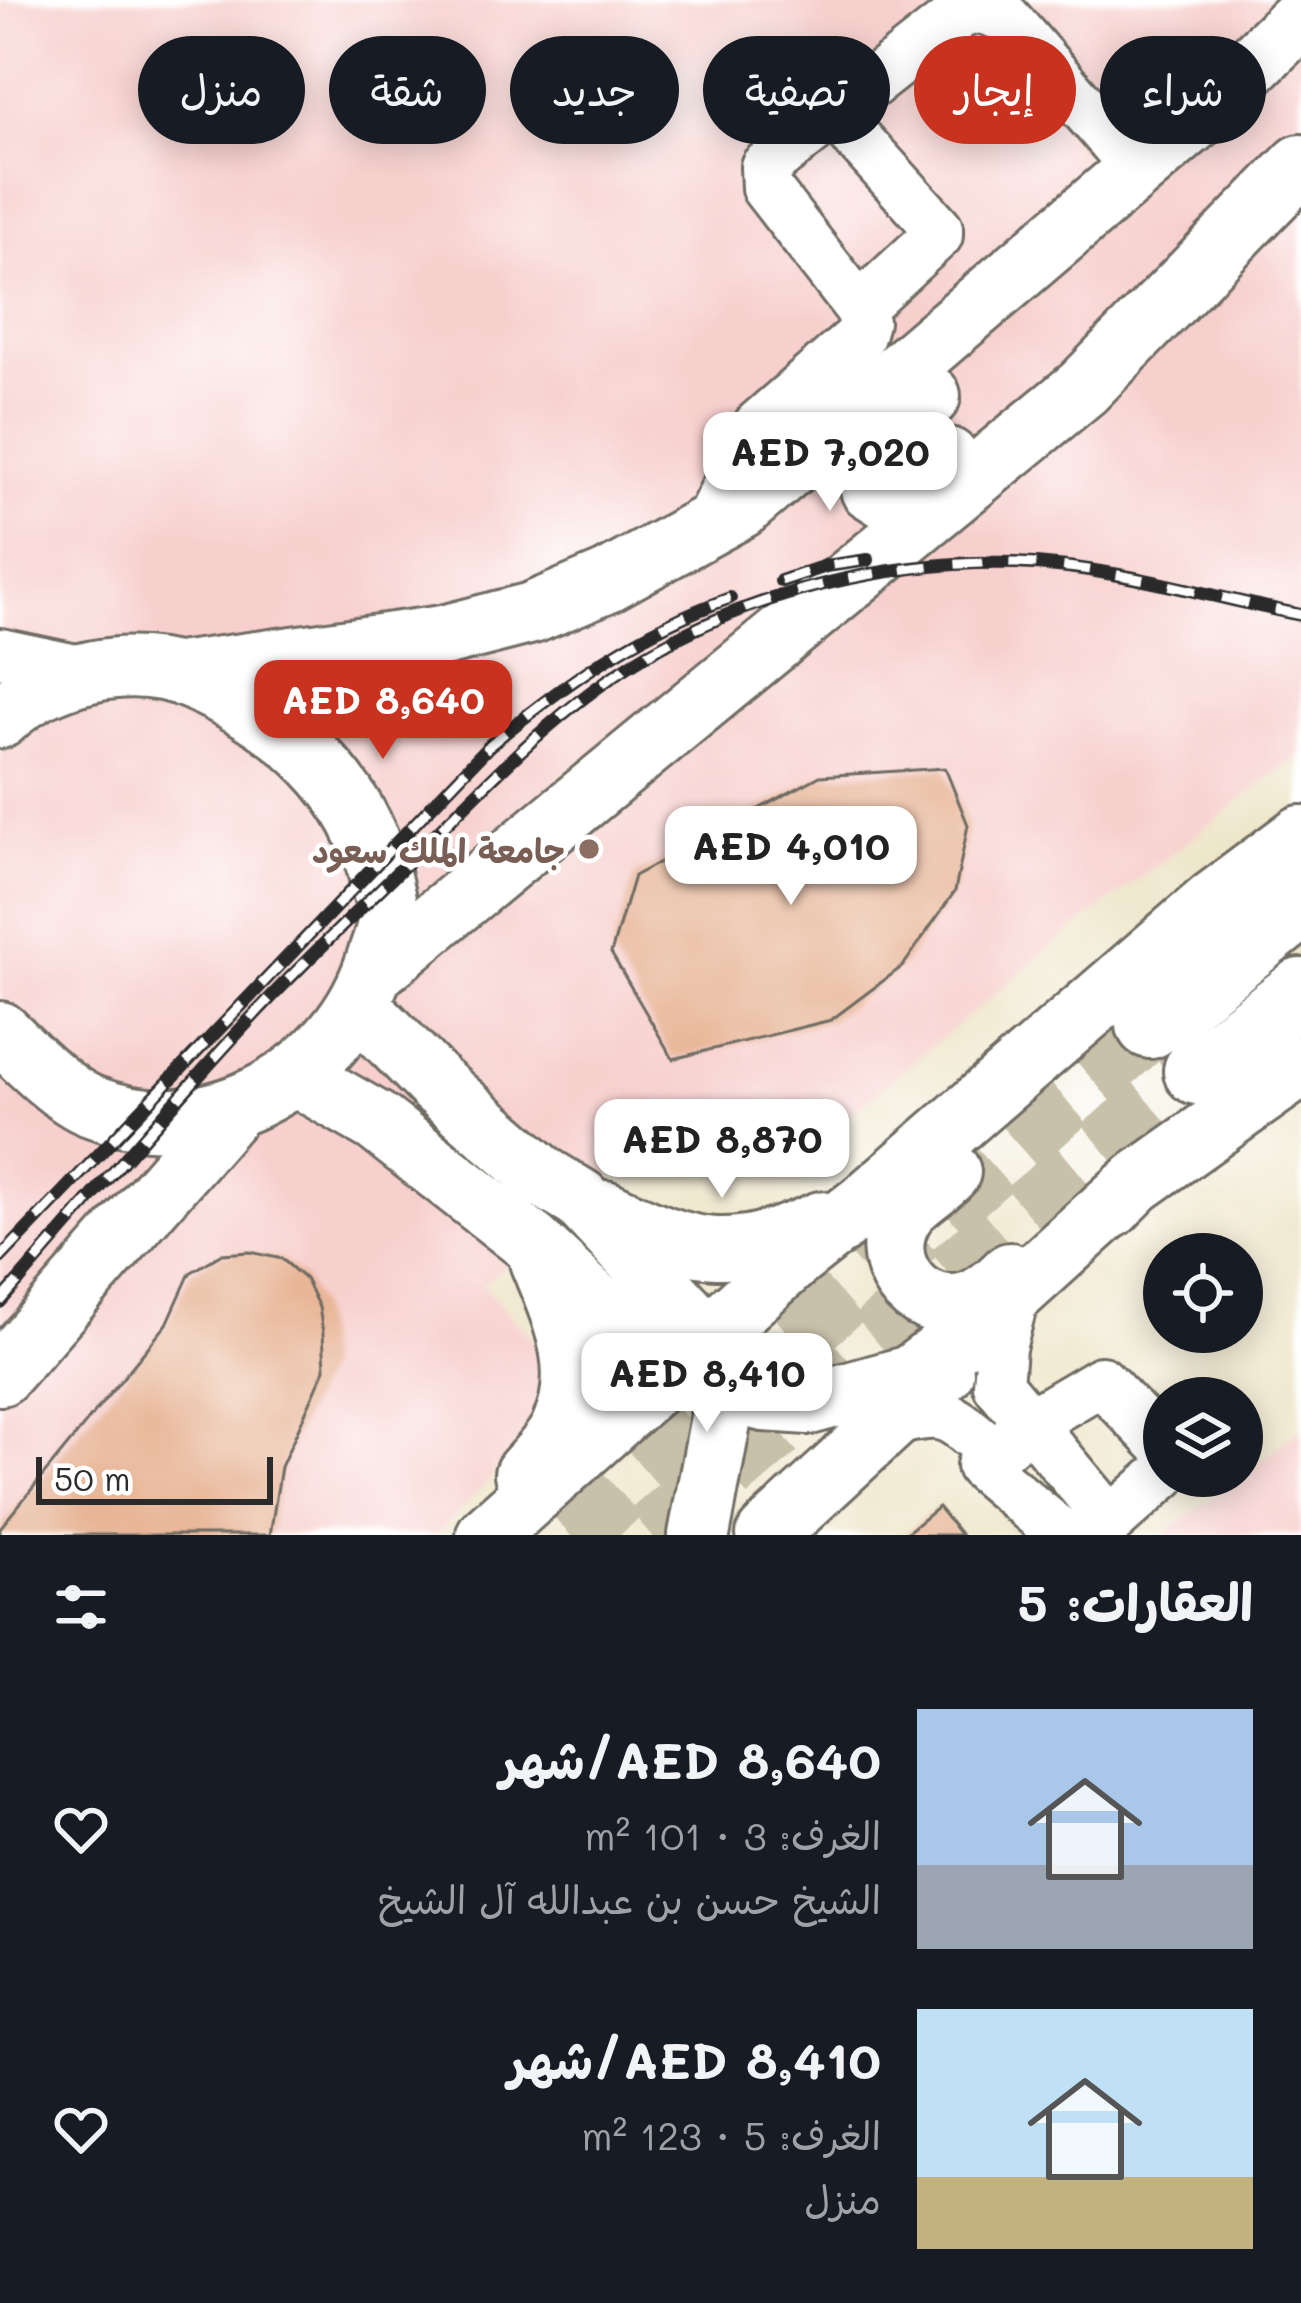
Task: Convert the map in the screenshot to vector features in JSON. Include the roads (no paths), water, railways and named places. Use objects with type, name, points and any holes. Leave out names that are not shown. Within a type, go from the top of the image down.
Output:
[{"type":"highway","points":[[1119,1016],[1301,905]]},
{"type":"highway","points":[[1197,1071],[1301,992]]},
{"type":"main road","points":[[0,718],[20,698],[85,671],[178,673],[443,636],[532,613],[608,581],[705,529],[742,507],[1138,170],[1301,17]]},
{"type":"main road","points":[[366,988],[1083,388],[1301,165]]},
{"type":"main road","points":[[1012,278],[949,377],[866,457],[871,489],[890,501],[974,439],[1083,388]]},
{"type":"main road","points":[[0,1032],[88,1106],[158,1122],[232,1110],[297,1076],[338,1036],[366,988],[389,920],[376,856],[345,792],[293,739],[233,698],[178,673]]},
{"type":"main road","points":[[1301,836],[1214,902],[1119,1016],[901,1217],[892,1257],[906,1286],[933,1303],[964,1304],[993,1290],[1037,1247],[1301,1066]]},
{"type":"main road","points":[[366,988],[437,1085],[542,1176],[663,1238],[717,1251],[771,1243],[865,1203]]},
{"type":"main road","points":[[487,1535],[703,1365],[794,1258],[1119,1016]]},
{"type":"main road","points":[[297,1076],[377,1122],[533,1244],[649,1354],[703,1365],[764,1401],[809,1404],[910,1376],[981,1323],[1136,1183]]},
{"type":"main road","points":[[0,1375],[232,1110]]},
{"type":"main road","points":[[767,1535],[1011,1310],[1136,1183]]},
{"type":"main road","points":[[580,1199],[703,1365],[699,1535]]},
{"type":"main road","points":[[473,1535],[560,1432],[574,1393],[569,1331],[533,1244]]},
{"type":"street","points":[[890,69],[960,14],[980,8],[1005,16],[1138,170]]},
{"type":"street","points":[[705,529],[758,425],[860,336],[864,322],[859,308],[766,188],[766,167],[795,144]]},
{"type":"street","points":[[859,308],[938,235],[938,228],[862,144]]},
{"type":"street","points":[[0,653],[85,671]]},
{"type":"street","points":[[1011,1310],[1000,1348],[998,1385],[1013,1438]]},
{"type":"street","points":[[1063,1535],[981,1466],[1013,1438],[1101,1382],[1143,1425]]},
{"type":"street","points":[[888,1423],[932,1411],[1013,1438],[1105,1528],[1143,1493]]},
{"type":"tunnel","points":[[570,1535],[1150,1025]]},
{"type":"tunnel","points":[[651,1535],[1197,1071]]},
{"type":"railway","points":[[781,581],[826,566],[868,560]]},
{"type":"railway","points":[[0,1302],[261,1007],[493,777],[614,675],[689,632],[826,584],[968,563],[1087,570],[1301,615]]},
{"type":"railway","points":[[0,1258],[490,745],[634,642],[730,598]]},
{"type":"place","name":"جامعة الملك سعود","points":[[589,849]]}]
